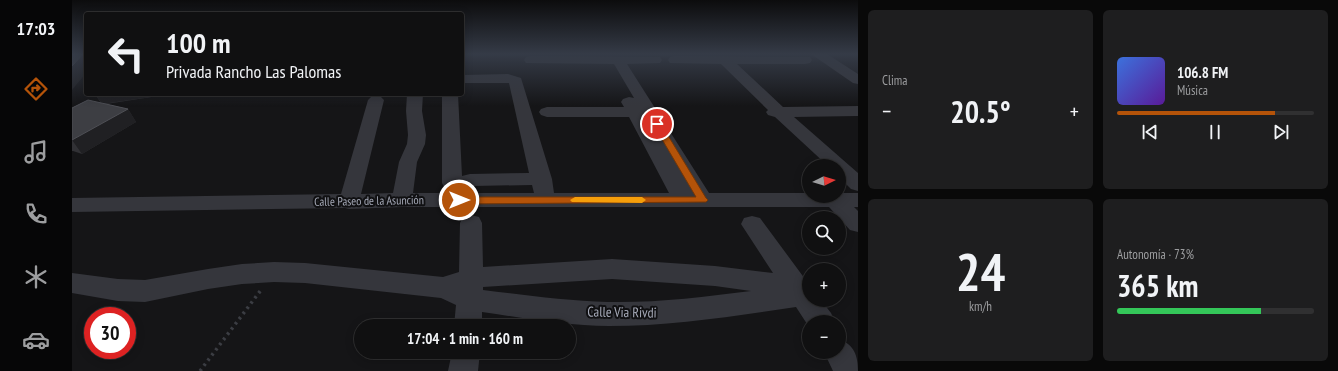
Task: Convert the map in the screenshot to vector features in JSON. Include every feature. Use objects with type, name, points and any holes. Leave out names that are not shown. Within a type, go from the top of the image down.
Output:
[{"type":"street","points":[[619,71],[693,200]]},
{"type":"street","points":[[734,71],[773,112],[813,159]]},
{"type":"street","points":[[845,71],[858,80]]},
{"type":"street","points":[[464,79],[508,78],[516,81],[542,179],[546,200]]},
{"type":"street","points":[[402,200],[408,162],[416,144],[417,134],[414,111],[415,96]]},
{"type":"street","points":[[450,96],[452,183],[459,195]]},
{"type":"street","points":[[349,202],[376,100]]},
{"type":"street","points":[[773,112],[858,111]]},
{"type":"street","points":[[547,112],[642,112]]},
{"type":"street","points":[[773,112],[830,159]]},
{"type":"street","points":[[459,195],[460,185],[477,179],[542,179]]},
{"type":"street","points":[[848,194],[858,224]]},
{"type":"street","name":"Calle Paseo de la Asunción","points":[[72,205],[349,202],[402,200],[459,195],[546,200],[693,200],[848,194]]},
{"type":"street","points":[[469,319],[471,288],[470,223]]},
{"type":"street","points":[[752,224],[801,291],[816,315]]},
{"type":"street","name":"Calle Via Rivdi","points":[[72,283],[118,290],[145,291],[208,279],[242,274],[274,272],[305,273],[443,288],[471,288],[570,271],[612,269],[699,275],[801,291]]},
{"type":"street","name":"Calle Via Rivdi","points":[[471,288],[546,309],[607,314],[664,312],[718,307],[801,291]]},
{"type":"street","points":[[463,371],[465,359]]},
{"type":"street","points":[[842,359],[849,371]]},
{"type":"path","points":[[200,371],[274,272]]},
{"type":"building","points":[[88,100],[128,109],[72,140],[72,108]]},
{"type":"slow traffic","points":[[575,200],[642,200]]},
{"type":"route","points":[[459,200],[703,200],[657,124]]}]
